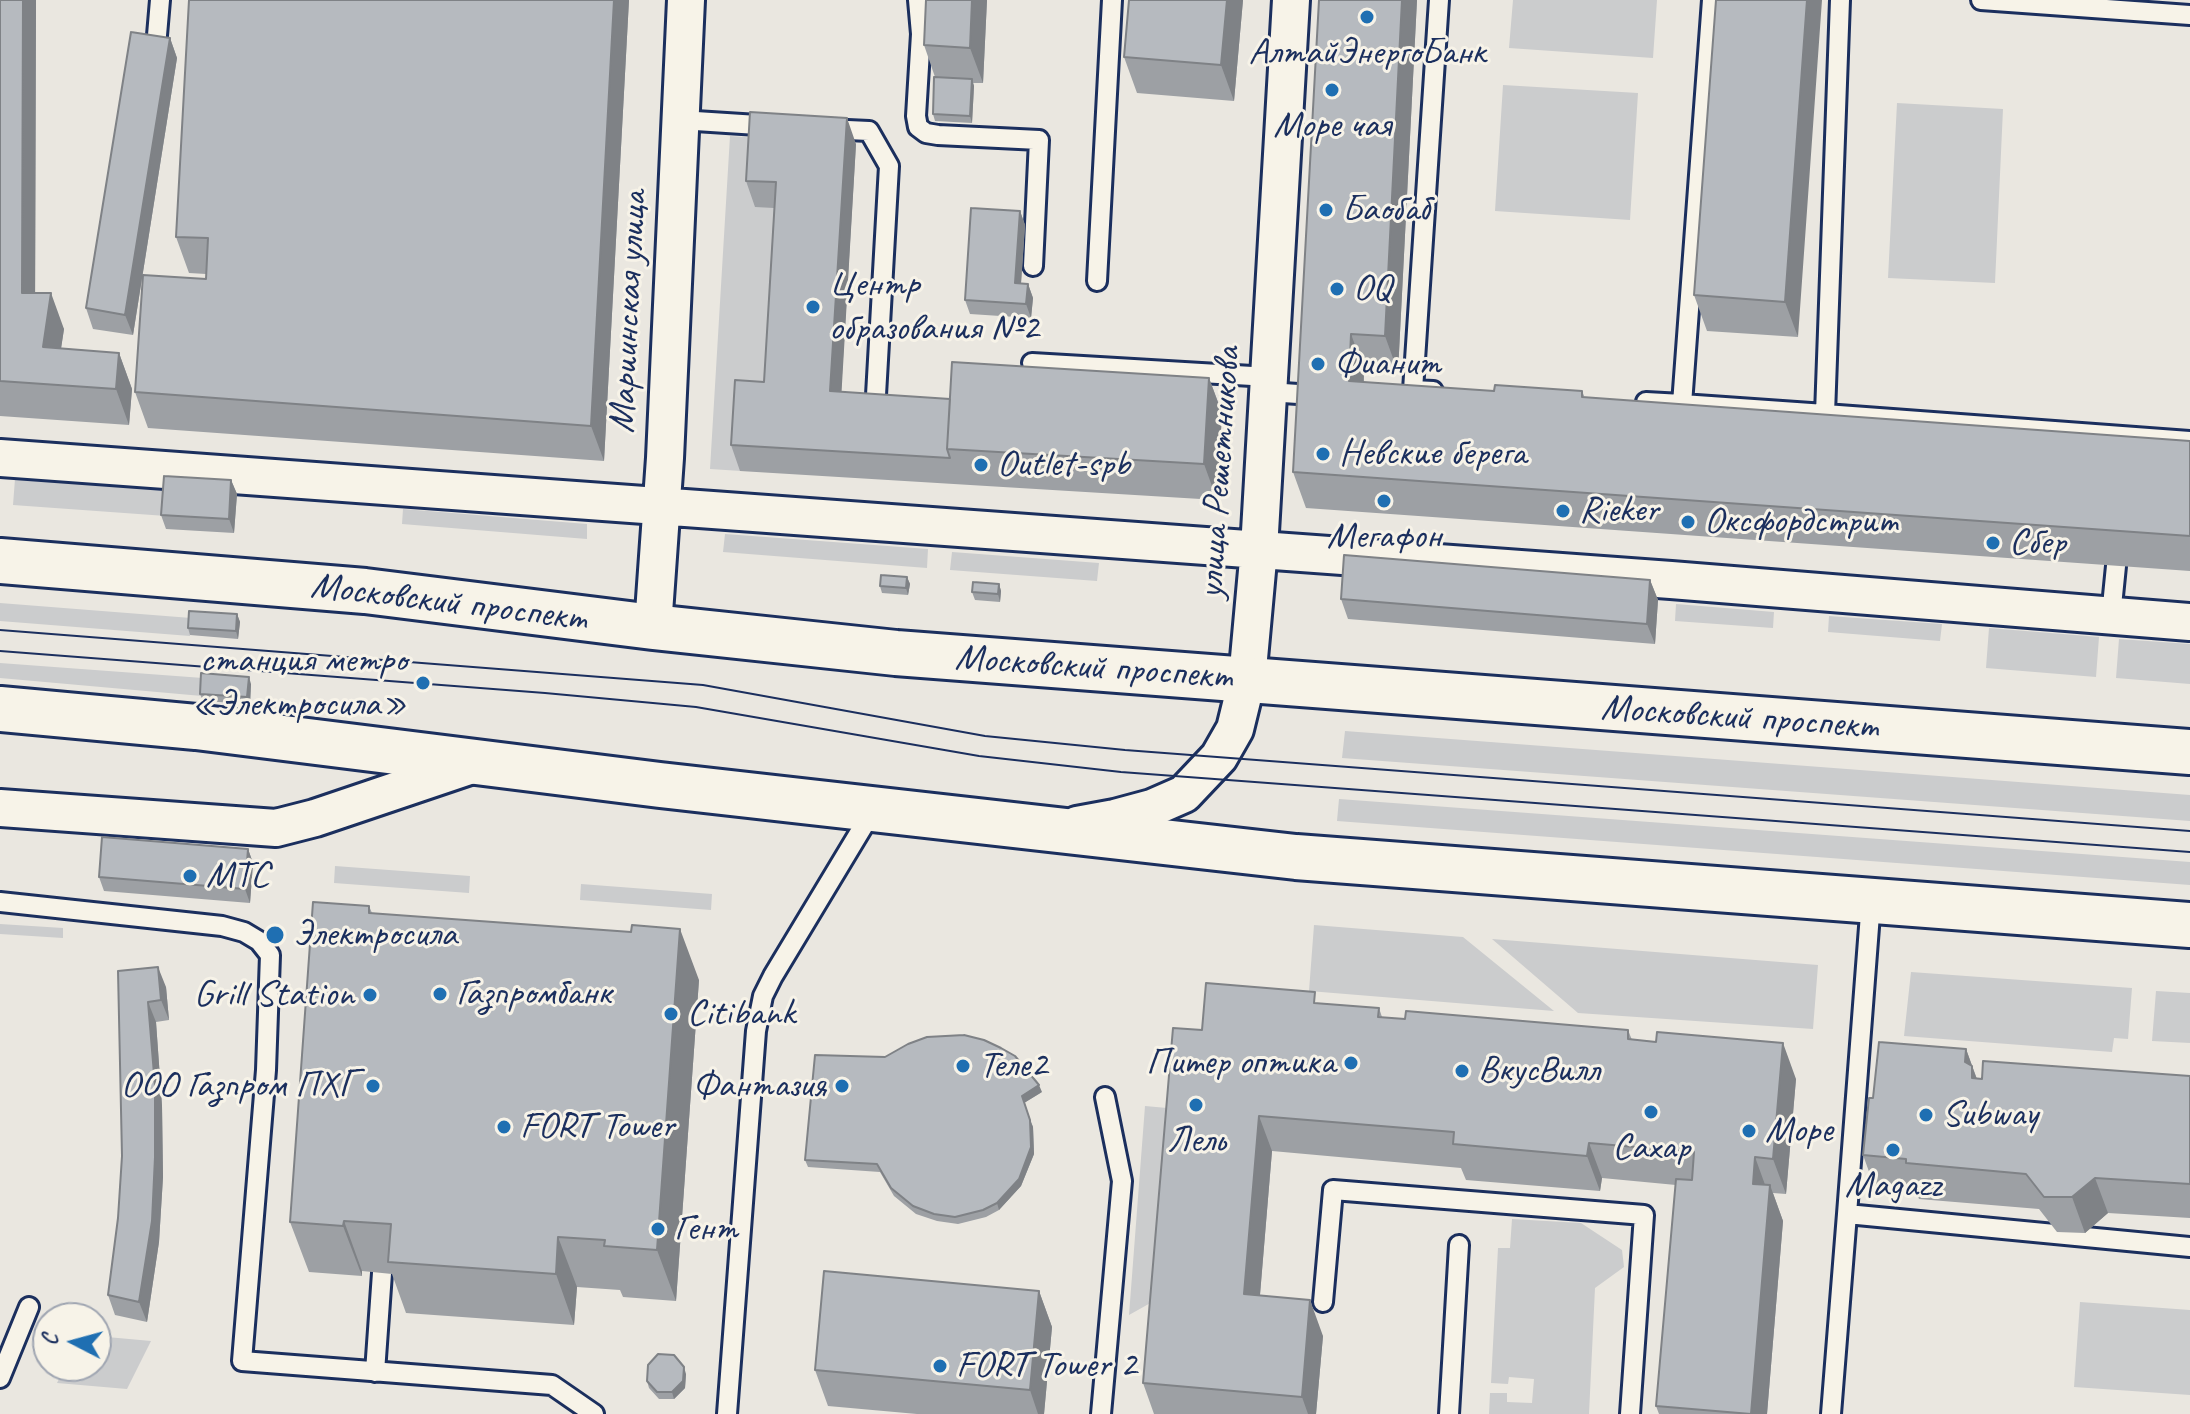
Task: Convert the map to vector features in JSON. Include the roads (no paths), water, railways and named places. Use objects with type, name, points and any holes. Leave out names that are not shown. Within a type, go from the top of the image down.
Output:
[{"type":"main road","name":"Московский проспект","points":[[0,561],[365,591],[896,653],[2190,752]]},
{"type":"main road","points":[[0,709],[196,727],[660,785],[1296,857],[2190,925]]},
{"type":"street","name":"Мариинская улица","points":[[653,627],[662,505],[686,0]]},
{"type":"street","name":"улица Решетникова","points":[[1052,829],[1115,818],[1152,808],[1184,794],[1219,757],[1235,729],[1247,680],[1259,549],[1291,0]]},
{"type":"street","points":[[0,458],[1259,549],[2190,622]]},
{"type":"street","points":[[0,808],[276,828],[315,818],[480,762]]},
{"type":"lane","points":[[156,47],[160,0]]},
{"type":"lane","points":[[918,0],[921,34],[918,127],[926,133],[938,135],[1039,140],[1033,266]]},
{"type":"lane","points":[[1097,281],[1112,0]]},
{"type":"lane","points":[[1439,0],[1406,390],[1444,391]]},
{"type":"lane","points":[[1682,404],[1712,0]]},
{"type":"lane","points":[[1825,414],[1840,0]]},
{"type":"lane","points":[[1981,0],[2190,15]]},
{"type":"lane","points":[[680,120],[869,131],[889,166],[876,395]]},
{"type":"lane","points":[[1032,363],[1268,384],[1313,395]]},
{"type":"lane","points":[[1634,402],[2190,441]]},
{"type":"lane","points":[[2124,459],[2126,435]]},
{"type":"lane","points":[[2111,616],[2116,566]]},
{"type":"lane","points":[[727,1414],[756,1031],[763,996],[873,810]]},
{"type":"lane","points":[[1831,1414],[1871,901]]},
{"type":"lane","points":[[0,902],[222,926],[244,932],[259,941],[270,955],[266,1070],[242,1361],[552,1385],[594,1414]]},
{"type":"lane","points":[[1101,1414],[1122,1181],[1105,1097]]},
{"type":"lane","points":[[1323,1302],[1333,1190],[1644,1215],[1630,1414]]},
{"type":"lane","points":[[1847,1214],[2190,1247]]},
{"type":"lane","points":[[1449,1414],[1459,1245]]},
{"type":"lane","points":[[375,1372],[382,1273]]},
{"type":"lane","points":[[0,1378],[29,1307]]},
{"type":"tram line","points":[[0,630],[703,685],[985,736],[1125,750],[2190,831]]},
{"type":"tram line","points":[[0,651],[696,707],[979,756],[1121,772],[2190,852]]},
{"type":"place","name":"АлтайЭнергоБанк","points":[[1367,17]]},
{"type":"place","name":"Море чая","points":[[1332,90]]},
{"type":"place","name":"Баобаб","points":[[1326,210]]},
{"type":"place","name":"OQ","points":[[1337,289]]},
{"type":"place","name":"Центр образования №2","points":[[813,307]]},
{"type":"place","name":"Фианит","points":[[1318,364]]},
{"type":"place","name":"Невские берега","points":[[1323,454]]},
{"type":"place","name":"Outlet-spb","points":[[981,465]]},
{"type":"place","name":"Мегафон","points":[[1384,501]]},
{"type":"place","name":"Rieker","points":[[1563,511]]},
{"type":"place","name":"Оксфордстрит","points":[[1688,522]]},
{"type":"place","name":"Сбер","points":[[1993,543]]},
{"type":"place","name":"станция метро «Электросила»","points":[[423,683]]},
{"type":"place","name":"МТС","points":[[190,876]]},
{"type":"place","name":"Электросила","points":[[275,935]]},
{"type":"place","name":"Газпромбанк","points":[[440,994]]},
{"type":"place","name":"Grill Station","points":[[370,995]]},
{"type":"place","name":"Citibank","points":[[671,1014]]},
{"type":"place","name":"Питер оптика","points":[[1351,1063]]},
{"type":"place","name":"Теле2","points":[[963,1066]]},
{"type":"place","name":"ВкусВилл","points":[[1462,1071]]},
{"type":"place","name":"ООО Газпром ПХГ","points":[[373,1086]]},
{"type":"place","name":"Фантазия","points":[[842,1086]]},
{"type":"place","name":"Лель","points":[[1196,1105]]},
{"type":"place","name":"Сахар","points":[[1651,1112]]},
{"type":"place","name":"Subway","points":[[1926,1115]]},
{"type":"place","name":"FORT Tower","points":[[504,1127]]},
{"type":"place","name":"Море","points":[[1749,1131]]},
{"type":"place","name":"Magazz","points":[[1893,1150]]},
{"type":"place","name":"Гент","points":[[658,1229]]},
{"type":"place","name":"FORT Tower 2","points":[[940,1366]]}]
